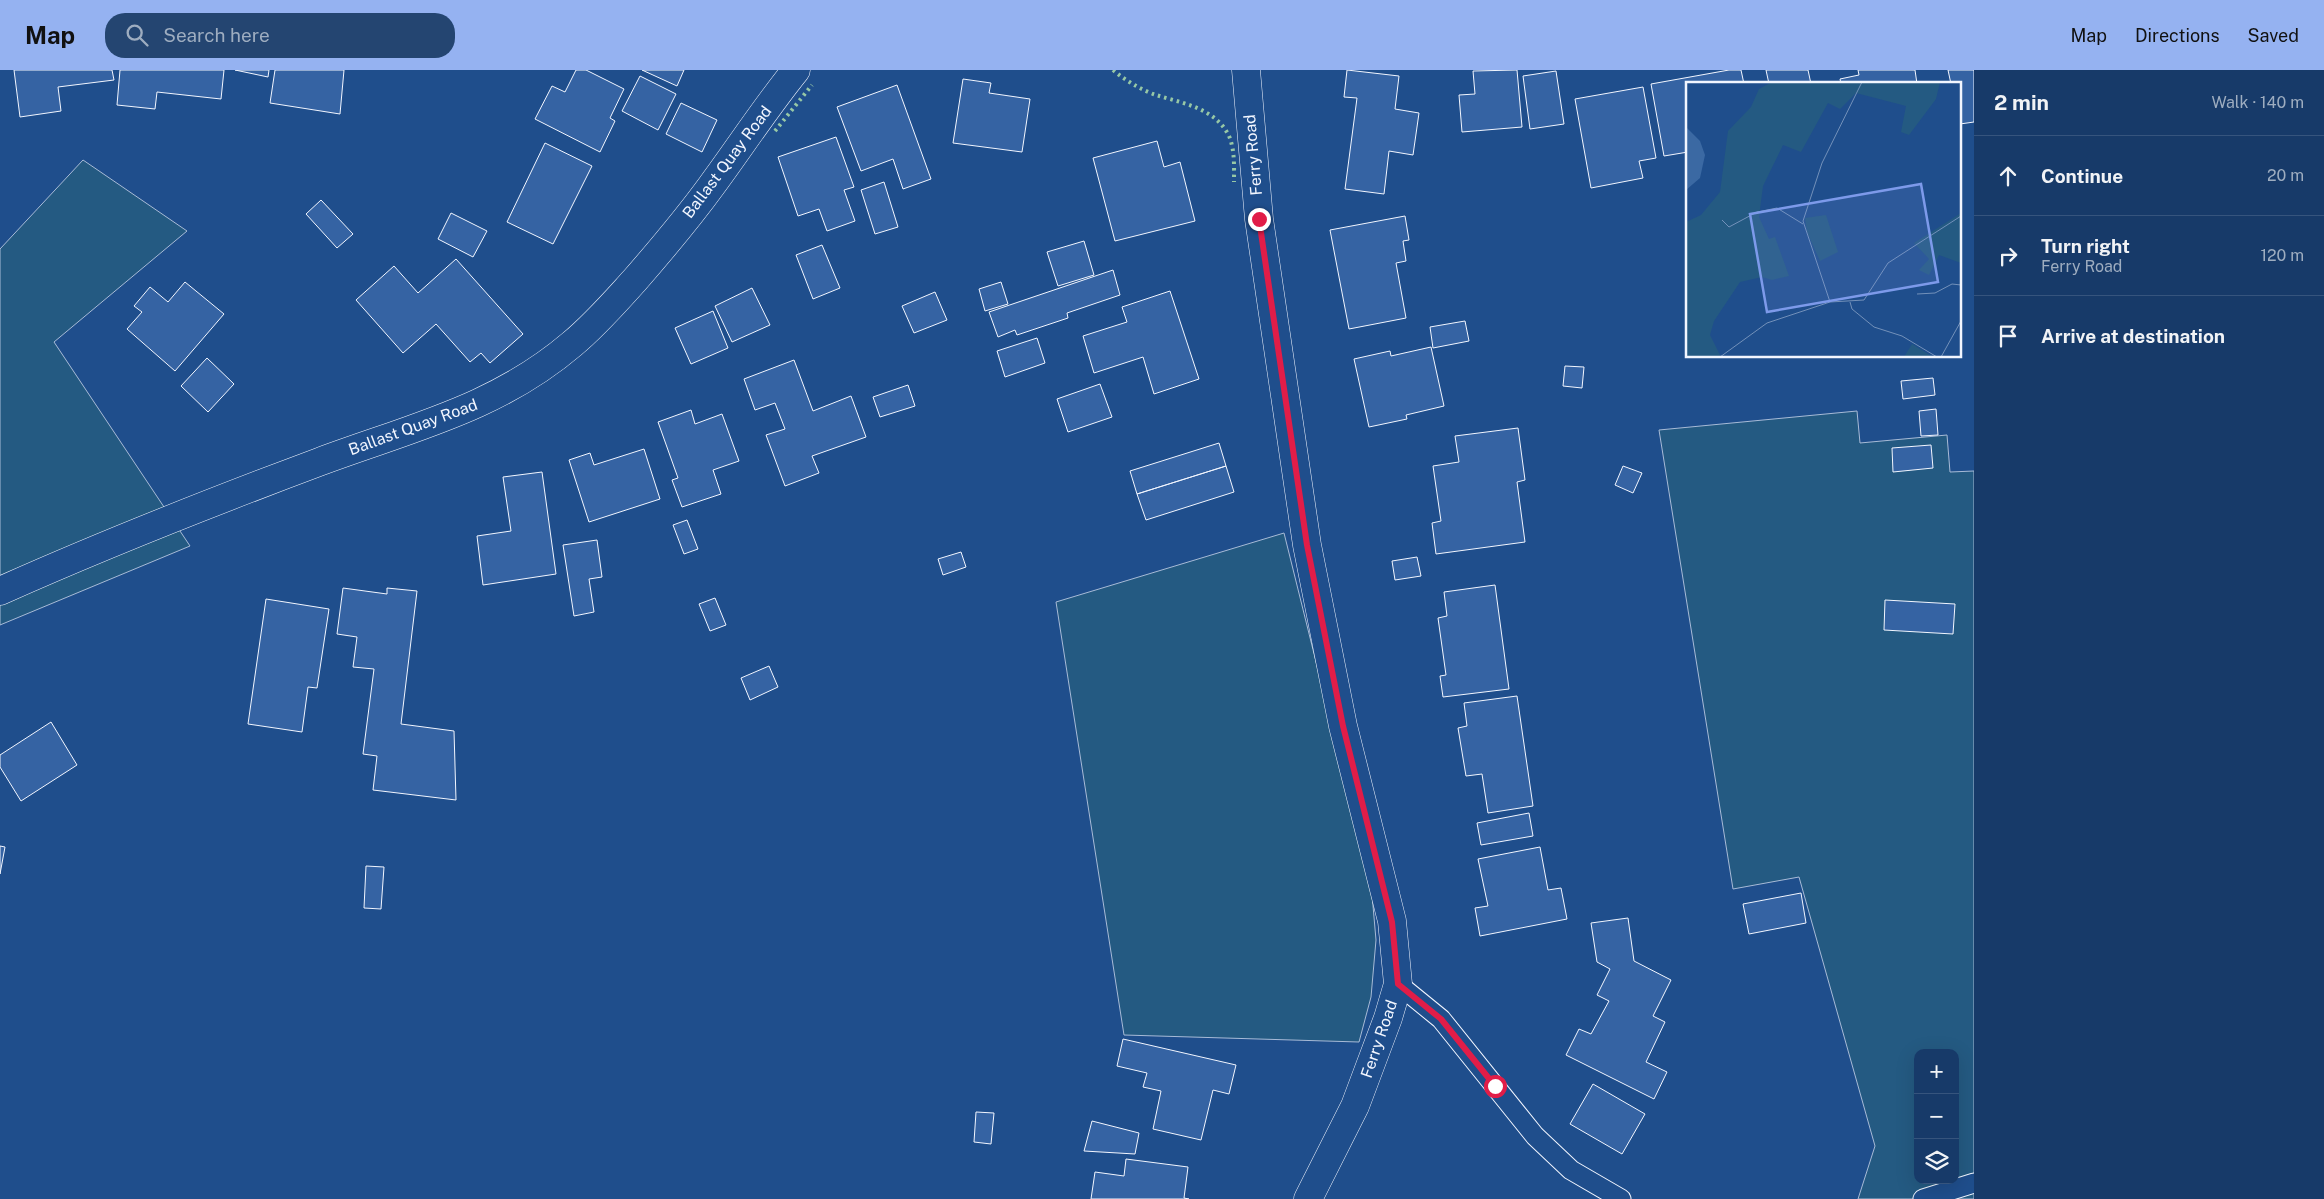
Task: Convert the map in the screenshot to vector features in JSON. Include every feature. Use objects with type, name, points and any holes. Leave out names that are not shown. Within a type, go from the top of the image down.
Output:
[{"type":"street","name":"Ballast Quay Road","points":[[0,591],[190,510],[337,455],[418,429],[473,406],[524,379],[572,345],[607,311],[657,254],[710,188],[796,70]]},
{"type":"street","name":"Ferry Road","points":[[1246,70],[1259,219],[1307,545],[1343,726],[1392,922],[1398,984],[1388,1018],[1355,1106],[1308,1199]]},
{"type":"lane","points":[[1398,984],[1441,1019],[1535,1136],[1571,1170],[1621,1199]]},
{"type":"lane","points":[[1923,1199],[1974,1183]]},
{"type":"shaded area","points":[[83,160],[187,231],[54,342],[190,546],[0,625],[0,249]]},
{"type":"shaded area","points":[[1857,411],[1860,443],[1947,435],[1950,472],[1974,471],[1974,1199],[1858,1199],[1875,1146],[1799,877],[1733,889],[1659,430]]},
{"type":"shaded area","points":[[1284,533],[1371,883],[1376,940],[1371,997],[1359,1042],[1124,1035],[1056,602]]},
{"type":"building","points":[[14,70],[112,70],[114,80],[58,87],[61,111],[20,117]]},
{"type":"building","points":[[120,70],[224,70],[221,99],[157,92],[155,109],[117,105]]},
{"type":"building","points":[[235,70],[269,70],[268,77]]},
{"type":"building","points":[[275,70],[344,70],[340,114],[270,103]]},
{"type":"building","points":[[576,70],[586,70],[624,89],[610,118],[615,121],[600,152],[535,119],[552,86],[565,92]]},
{"type":"building","points":[[642,70],[684,70],[677,86]]},
{"type":"building","points":[[1347,70],[1399,76],[1395,109],[1419,113],[1413,155],[1389,151],[1384,194],[1345,189],[1357,98],[1344,97]]},
{"type":"building","points":[[1517,70],[1522,127],[1462,132],[1459,95],[1475,94],[1473,71]]},
{"type":"building","points":[[1729,70],[1741,70],[1744,82],[1686,82],[1686,152],[1664,156],[1651,84]]},
{"type":"building","points":[[1766,70],[1808,70],[1811,82],[1769,82]]},
{"type":"building","points":[[1858,70],[1915,70],[1917,82],[1841,82],[1840,79],[1859,75]]},
{"type":"building","points":[[1948,70],[1974,70],[1974,122],[1962,124],[1962,82],[1951,82]]},
{"type":"building","points":[[1556,71],[1564,124],[1530,129],[1523,76]]},
{"type":"building","points":[[640,76],[676,94],[658,130],[622,111]]},
{"type":"building","points":[[963,79],[991,83],[989,93],[1030,99],[1022,152],[953,143]]},
{"type":"building","points":[[897,85],[931,179],[903,189],[893,159],[861,171],[837,107]]},
{"type":"building","points":[[1643,87],[1656,158],[1639,161],[1643,178],[1591,188],[1575,99]]},
{"type":"building","points":[[681,103],[717,120],[702,152],[666,134]]},
{"type":"building","points":[[836,137],[854,187],[844,190],[855,221],[827,231],[819,209],[798,216],[778,157]]},
{"type":"building","points":[[1157,141],[1164,167],[1180,162],[1195,221],[1115,241],[1093,158]]},
{"type":"building","points":[[545,143],[592,166],[553,244],[507,222]]},
{"type":"building","points":[[884,182],[898,227],[875,234],[861,190]]},
{"type":"building","points":[[321,200],[353,234],[337,248],[306,214]]},
{"type":"building","points":[[451,213],[487,231],[473,257],[438,239]]},
{"type":"building","points":[[1405,216],[1409,240],[1403,241],[1406,261],[1396,263],[1406,318],[1349,329],[1330,230]]},
{"type":"building","points":[[1084,241],[1094,275],[1058,286],[1047,252]]},
{"type":"building","points":[[822,245],[840,288],[813,299],[796,255]]},
{"type":"building","points":[[456,259],[523,334],[490,363],[481,353],[470,362],[436,324],[403,353],[356,300],[394,266],[418,293]]},
{"type":"building","points":[[1113,270],[1120,295],[1067,313],[1068,318],[1017,335],[1015,330],[998,337],[989,312]]},
{"type":"building","points":[[185,282],[224,314],[175,371],[127,329],[142,312],[134,306],[150,287],[168,302]]},
{"type":"building","points":[[1001,282],[1008,304],[985,311],[979,289]]},
{"type":"building","points":[[752,288],[770,325],[732,342],[715,306]]},
{"type":"building","points":[[1170,291],[1199,379],[1154,394],[1143,357],[1094,373],[1083,336],[1127,322],[1122,307]]},
{"type":"building","points":[[935,292],[947,320],[914,333],[902,306]]},
{"type":"building","points":[[713,311],[728,348],[691,364],[675,328]]},
{"type":"building","points":[[1465,321],[1469,341],[1433,348],[1430,327]]},
{"type":"building","points":[[1037,338],[1045,363],[1005,377],[997,351]]},
{"type":"building","points":[[1431,347],[1444,406],[1406,415],[1407,419],[1369,427],[1354,359],[1390,351],[1391,356]]},
{"type":"building","points":[[207,358],[234,384],[208,412],[181,386]]},
{"type":"building","points":[[794,360],[813,411],[851,396],[866,437],[812,456],[819,473],[785,486],[766,435],[785,429],[775,403],[755,410],[744,379]]},
{"type":"building","points":[[1565,366],[1584,367],[1582,388],[1563,386]]},
{"type":"building","points":[[1933,378],[1935,395],[1903,399],[1901,381]]},
{"type":"building","points":[[1100,384],[1112,417],[1068,432],[1057,399]]},
{"type":"building","points":[[908,385],[915,406],[880,417],[873,397]]},
{"type":"building","points":[[1936,409],[1938,435],[1921,436],[1919,411]]},
{"type":"building","points":[[691,410],[695,424],[722,414],[739,461],[713,470],[721,494],[682,507],[672,480],[678,478],[658,422]]},
{"type":"building","points":[[1518,428],[1525,480],[1517,482],[1525,542],[1436,554],[1432,523],[1441,521],[1433,466],[1459,462],[1455,436]]},
{"type":"building","points":[[1219,443],[1226,466],[1137,494],[1130,471]]},
{"type":"building","points":[[1931,445],[1933,468],[1893,472],[1892,448]]},
{"type":"building","points":[[644,449],[660,499],[589,522],[569,460],[590,453],[594,465]]},
{"type":"building","points":[[1226,466],[1234,492],[1146,520],[1137,494]]},
{"type":"building","points":[[1623,466],[1642,473],[1633,493],[1615,485]]},
{"type":"building","points":[[542,472],[556,574],[483,585],[477,536],[511,531],[503,477]]},
{"type":"building","points":[[687,520],[698,549],[684,554],[673,525]]},
{"type":"building","points":[[597,540],[602,577],[589,579],[594,612],[574,616],[563,545]]},
{"type":"building","points":[[961,552],[966,567],[943,575],[938,559]]},
{"type":"building","points":[[1417,557],[1421,576],[1395,580],[1392,561]]},
{"type":"building","points":[[1495,585],[1509,689],[1443,697],[1440,676],[1446,675],[1438,618],[1447,616],[1444,592]]},
{"type":"building","points":[[343,588],[387,594],[387,588],[417,591],[401,724],[454,731],[456,800],[373,790],[377,756],[363,754],[374,669],[353,667],[357,637],[337,634]]},
{"type":"building","points":[[715,598],[726,625],[710,631],[699,604]]},
{"type":"building","points":[[266,599],[329,609],[317,688],[308,687],[302,732],[248,724]]},
{"type":"building","points":[[1885,600],[1955,604],[1953,634],[1884,630]]},
{"type":"building","points":[[769,666],[778,687],[750,700],[741,678]]},
{"type":"building","points":[[1517,696],[1533,806],[1488,813],[1482,774],[1466,776],[1458,728],[1467,726],[1464,703]]},
{"type":"building","points":[[51,722],[77,765],[21,801],[0,767],[0,755]]},
{"type":"building","points":[[1529,813],[1533,836],[1481,845],[1477,823]]},
{"type":"building","points":[[0,846],[5,847],[0,874]]},
{"type":"building","points":[[1540,847],[1548,890],[1561,888],[1567,919],[1480,936],[1475,908],[1488,906],[1478,859]]},
{"type":"building","points":[[366,866],[384,867],[381,909],[364,908]]},
{"type":"building","points":[[1801,893],[1806,923],[1749,934],[1743,904]]},
{"type":"building","points":[[1628,918],[1634,961],[1671,980],[1653,1016],[1665,1022],[1646,1062],[1667,1072],[1654,1099],[1566,1055],[1579,1029],[1591,1034],[1609,1001],[1597,995],[1610,969],[1597,962],[1591,923]]},
{"type":"building","points":[[1123,1039],[1236,1065],[1229,1094],[1213,1090],[1201,1140],[1153,1129],[1161,1091],[1143,1087],[1147,1073],[1117,1066]]},
{"type":"building","points":[[1593,1084],[1645,1114],[1622,1154],[1570,1124]]},
{"type":"building","points":[[976,1112],[994,1113],[991,1144],[974,1142]]},
{"type":"building","points":[[1092,1121],[1139,1133],[1135,1154],[1084,1151]]},
{"type":"building","points":[[1126,1159],[1188,1167],[1184,1198],[1189,1199],[1091,1199],[1095,1172],[1124,1176]]},
{"type":"hedge","points":[[1113,70],[1142,89],[1196,108],[1215,118],[1223,126],[1231,141],[1234,159],[1234,182]]},
{"type":"hedge","points":[[775,131],[812,85]]},
{"type":"route","points":[[1259,219],[1307,545],[1343,726],[1392,922],[1398,984],[1441,1019],[1495,1086]]}]
